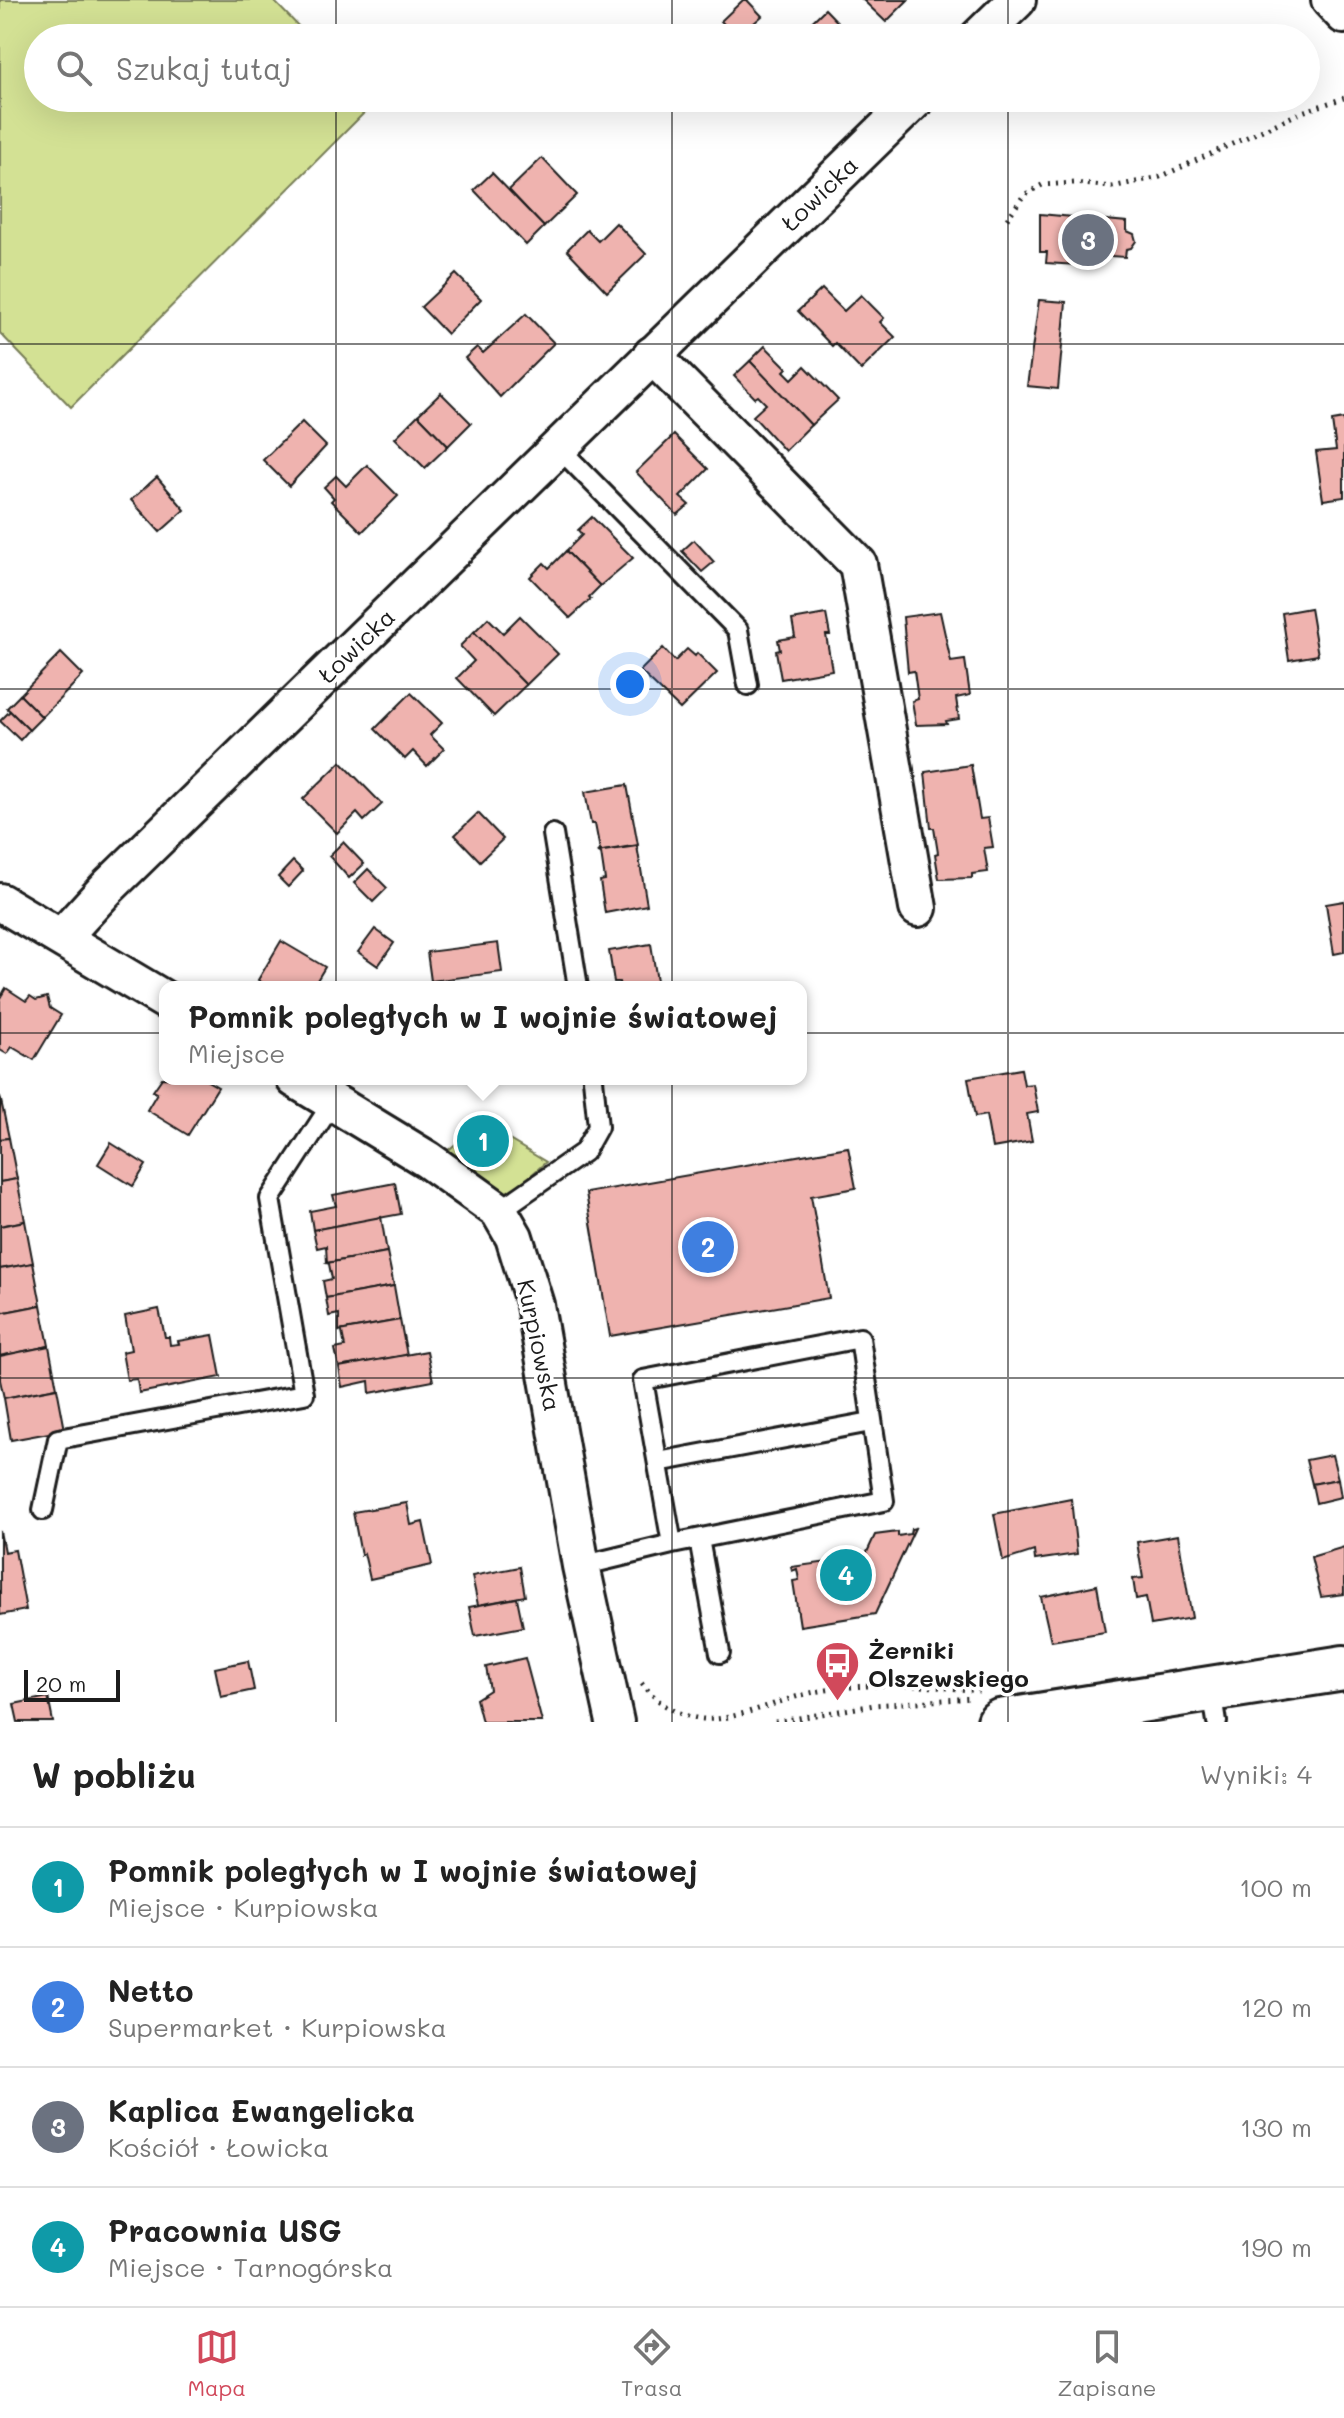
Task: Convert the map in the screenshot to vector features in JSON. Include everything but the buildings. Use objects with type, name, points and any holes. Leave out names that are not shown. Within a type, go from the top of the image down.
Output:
[{"type":"main road","points":[[991,1703],[1215,1705],[1344,1668]]},
{"type":"street","points":[[992,24],[1017,0]]},
{"type":"street","points":[[1330,0],[1344,15]]},
{"type":"street","name":"Łowicka","points":[[62,937],[107,888],[903,112]]},
{"type":"street","points":[[652,355],[858,564],[918,908]]},
{"type":"street","points":[[0,902],[159,996]]},
{"type":"street","name":"Kurpiowska","points":[[305,1085],[428,1160],[499,1211],[514,1237],[535,1305],[581,1566],[615,1722]]},
{"type":"lane","points":[[558,447],[738,630],[748,685]]},
{"type":"lane","points":[[553,834],[577,981]]},
{"type":"lane","points":[[499,1211],[584,1152],[598,1127],[594,1085]]},
{"type":"lane","points":[[43,1510],[58,1439],[304,1394],[270,1199],[333,1102]]},
{"type":"lane","points":[[581,1566],[672,1544],[884,1501],[860,1338],[643,1380],[672,1544]]},
{"type":"lane","points":[[658,1462],[871,1422]]},
{"type":"lane","points":[[699,1539],[720,1653]]},
{"type":"path","points":[[1320,106],[1344,98]]},
{"type":"path","points":[[1007,219],[1024,195],[1042,185],[1074,183],[1112,187],[1160,177],[1302,112]]},
{"type":"path","points":[[635,1670],[651,1695],[662,1705],[690,1717],[707,1720],[845,1687],[957,1688],[991,1703]]},
{"type":"path","points":[[775,1722],[874,1705],[991,1703]]},
{"type":"green space","points":[[0,0],[273,0],[296,24],[24,24],[24,112],[365,112],[71,407],[0,333]]},
{"type":"green space","points":[[481,1123],[546,1162],[504,1199],[440,1157]]},
{"type":"place","name":"Kaplica Ewangelicka","points":[[1088,240]]},
{"type":"place","name":"Pomnik poległych w I wojnie światowej","points":[[483,1141]]},
{"type":"place","name":"Netto","points":[[708,1247]]},
{"type":"place","name":"Pracownia USG","points":[[846,1575]]},
{"type":"place","name":"Żerniki Olszewskiego","points":[[837,1702]]}]
